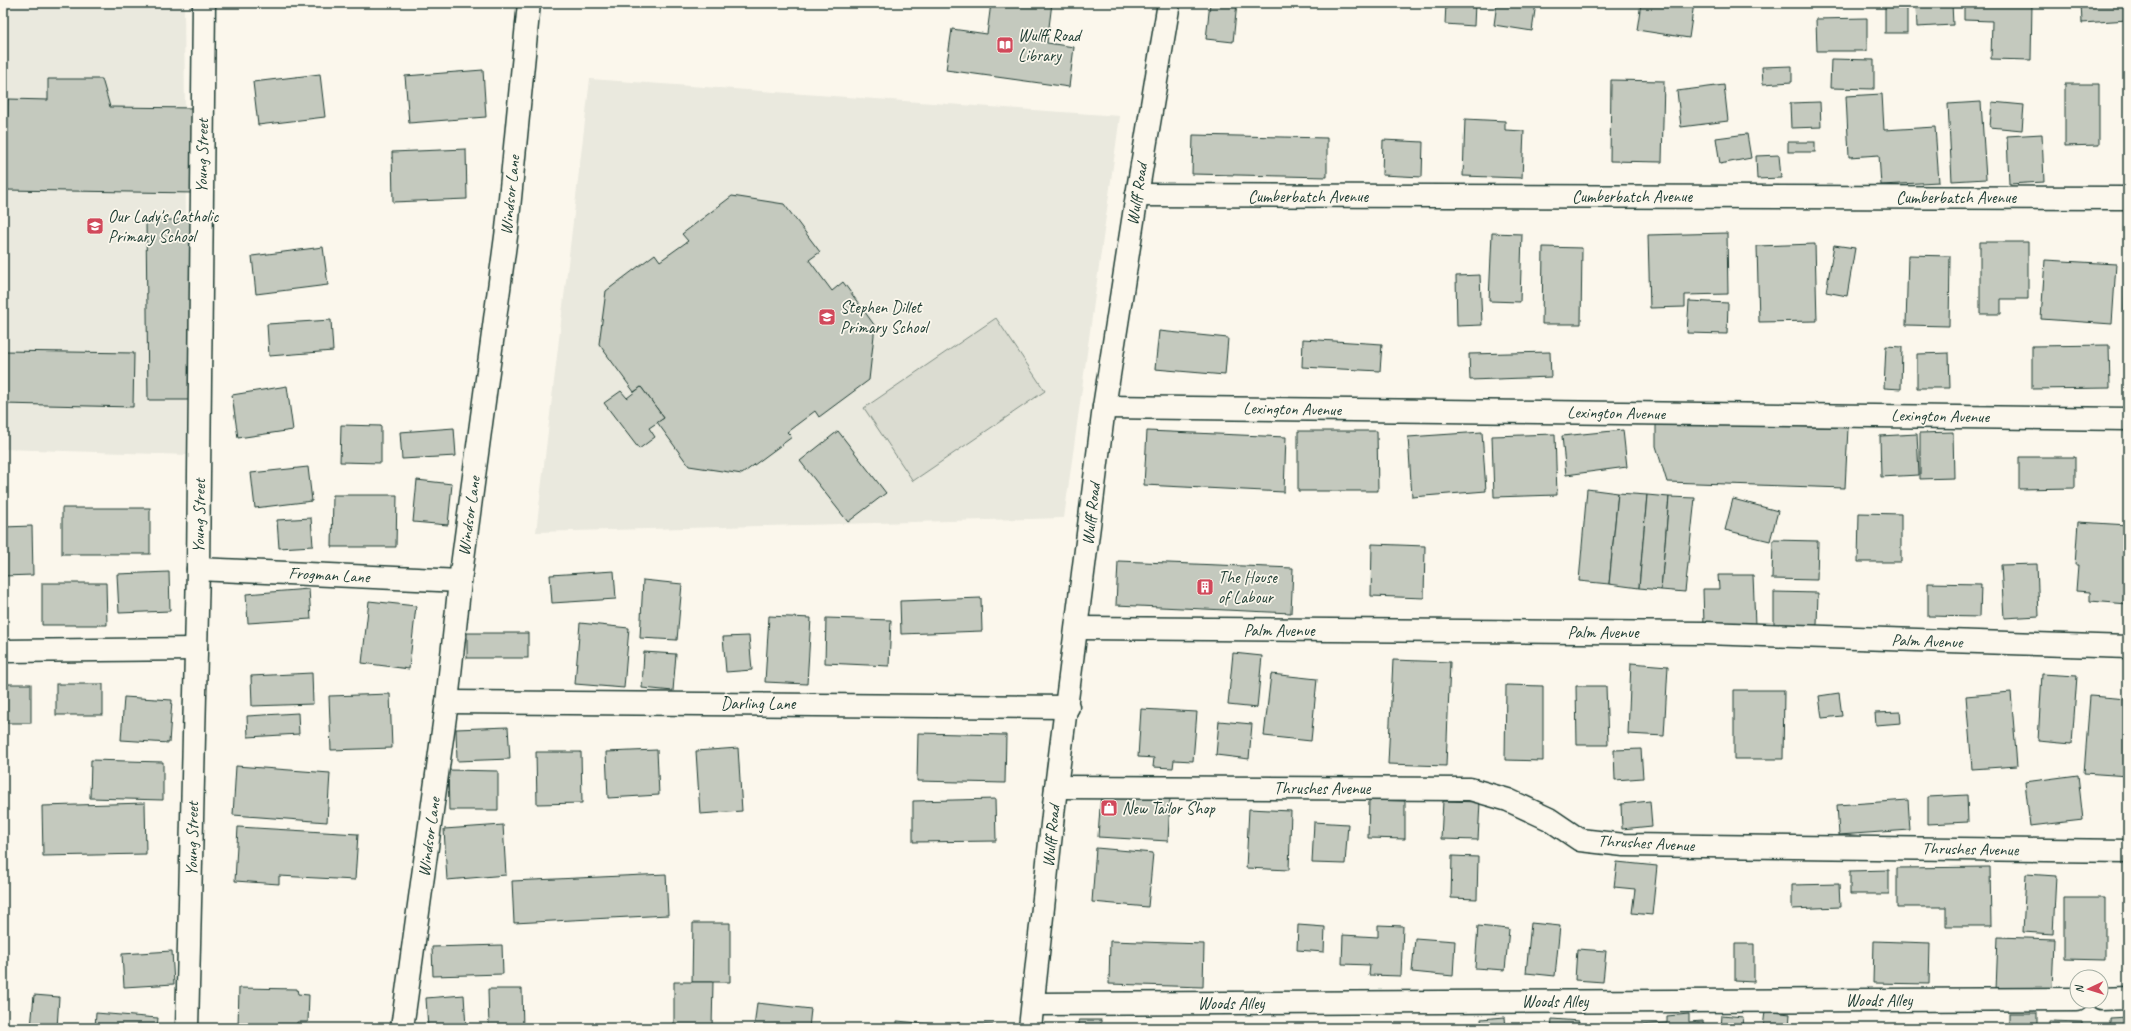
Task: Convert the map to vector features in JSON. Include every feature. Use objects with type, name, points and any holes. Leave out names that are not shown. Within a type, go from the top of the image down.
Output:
[{"type":"street","name":"Young Street","points":[[187,1028],[198,569],[204,3]]},
{"type":"street","name":"Windsor Lane","points":[[402,1028],[448,702],[460,581],[507,229],[529,3]]},
{"type":"street","name":"Wulff Road","points":[[1030,1028],[1034,1004],[1056,787],[1068,707],[1104,407],[1169,3]]},
{"type":"street","name":"Cumberbatch Avenue","points":[[1137,196],[2128,198]]},
{"type":"street","name":"Lexington Avenue","points":[[1104,407],[2128,419]]},
{"type":"street","name":"Frogman Lane","points":[[198,569],[460,581]]},
{"type":"street","name":"Palm Avenue","points":[[1077,628],[1704,633],[2128,647]]},
{"type":"street","points":[[3,651],[196,649]]},
{"type":"street","name":"Darling Lane","points":[[448,702],[1068,707]]},
{"type":"street","name":"Thrushes Avenue","points":[[1056,787],[1470,789],[1508,800],[1549,819],[1580,840],[1624,845],[2128,851]]},
{"type":"street","points":[[2109,999],[2128,998]]},
{"type":"street","name":"Woods Alley","points":[[1034,1004],[2069,999]]},
{"type":"shaded area","name":"Our Lady's Catholic Primary School","points":[[3,3],[184,3],[188,455],[3,449]]},
{"type":"shaded area","name":"Stephen Dillet Primary School","points":[[590,79],[1120,116],[1064,518],[536,532]]},
{"type":"shaded area","points":[[996,318],[1045,391],[913,481],[864,408]]},
{"type":"building","name":"Wulff Road Library","points":[[991,3],[1052,3],[1047,43],[1074,47],[1069,87],[946,70],[952,29],[987,34]]},
{"type":"building","points":[[1210,3],[1237,3],[1233,42],[1206,39]]},
{"type":"building","points":[[1446,3],[1475,3],[1474,26],[1445,24]]},
{"type":"building","points":[[1497,3],[1536,3],[1532,31],[1494,25]]},
{"type":"building","points":[[1641,3],[1694,3],[1689,38],[1637,30]]},
{"type":"building","points":[[1885,3],[1907,3],[1907,33],[1885,33]]},
{"type":"building","points":[[1916,3],[1952,3],[1953,25],[1917,27]]},
{"type":"building","points":[[1964,3],[2032,3],[2031,60],[1991,59],[1992,21],[1964,20]]},
{"type":"building","points":[[2081,3],[2128,3],[2128,20],[2082,23]]},
{"type":"building","points":[[1867,18],[1867,51],[1817,51],[1816,19]]},
{"type":"building","points":[[4,30],[4,68],[3,68]]},
{"type":"building","points":[[1831,59],[1874,60],[1874,89],[1830,88]]},
{"type":"building","points":[[1792,66],[1792,82],[1763,84],[1762,67]]},
{"type":"building","points":[[483,70],[486,117],[409,123],[405,76]]},
{"type":"building","points":[[320,74],[325,117],[258,125],[253,82]]},
{"type":"building","points":[[48,79],[102,79],[110,107],[196,108],[195,193],[6,190],[8,99],[48,100]]},
{"type":"building","points":[[1611,80],[1664,81],[1662,162],[1610,161]]},
{"type":"building","points":[[2065,84],[2099,84],[2099,145],[2065,146]]},
{"type":"building","points":[[1724,85],[1728,121],[1681,127],[1677,91]]},
{"type":"building","points":[[1882,94],[1884,130],[1935,127],[1939,182],[1881,185],[1879,155],[1849,157],[1846,96]]},
{"type":"building","points":[[1820,102],[1821,127],[1791,128],[1790,103]]},
{"type":"building","points":[[1981,102],[1986,179],[1952,181],[1948,104]]},
{"type":"building","points":[[1992,102],[2024,105],[2022,130],[1990,127]]},
{"type":"building","points":[[1465,119],[1505,121],[1505,130],[1524,131],[1522,178],[1463,176]]},
{"type":"building","points":[[1747,134],[1751,158],[1720,164],[1716,138]]},
{"type":"building","points":[[2042,134],[2044,182],[2009,184],[2007,136]]},
{"type":"building","points":[[1193,135],[1327,138],[1327,177],[1192,174]]},
{"type":"building","points":[[1383,140],[1423,142],[1422,177],[1382,175]]},
{"type":"building","points":[[1788,142],[1815,142],[1815,152],[1788,152]]},
{"type":"building","points":[[466,149],[467,199],[393,202],[392,152]]},
{"type":"building","points":[[1779,155],[1781,178],[1757,179],[1756,156]]},
{"type":"building","points":[[732,196],[784,204],[820,252],[809,260],[832,291],[843,282],[875,326],[869,380],[819,417],[815,411],[787,432],[792,437],[742,474],[689,466],[657,422],[664,418],[641,387],[634,392],[599,344],[606,291],[655,254],[660,261],[688,241],[682,234]]},
{"type":"building","points":[[146,220],[196,220],[198,400],[148,400]]},
{"type":"building","points":[[1492,233],[1522,234],[1520,302],[1489,301]]},
{"type":"building","points":[[1727,233],[1728,294],[1685,295],[1685,307],[1650,308],[1648,235]]},
{"type":"building","points":[[1980,242],[2028,242],[2028,299],[2001,299],[2001,314],[1980,314]]},
{"type":"building","points":[[1815,244],[1817,321],[1759,322],[1757,246]]},
{"type":"building","points":[[1834,245],[1855,248],[1847,296],[1826,292]]},
{"type":"building","points":[[323,247],[328,285],[256,294],[252,256]]},
{"type":"building","points":[[1543,247],[1582,248],[1581,324],[1542,324]]},
{"type":"building","points":[[1908,255],[1950,256],[1949,326],[1906,325]]},
{"type":"building","points":[[2125,256],[2128,256],[2128,311],[2124,311]]},
{"type":"building","points":[[2045,260],[2116,264],[2112,324],[2041,319]]},
{"type":"building","points":[[1480,275],[1482,325],[1457,326],[1456,276]]},
{"type":"building","points":[[1689,301],[1728,303],[1727,334],[1687,333]]},
{"type":"building","points":[[331,320],[333,351],[269,356],[267,324]]},
{"type":"building","points":[[1159,331],[1228,338],[1225,375],[1155,369]]},
{"type":"building","points":[[1303,339],[1382,344],[1380,371],[1302,367]]},
{"type":"building","points":[[2109,345],[2110,388],[2032,389],[2032,346]]},
{"type":"building","points":[[1886,346],[1902,347],[1901,389],[1884,388]]},
{"type":"building","points":[[3,351],[134,353],[133,407],[3,404]]},
{"type":"building","points":[[1550,352],[1551,377],[1470,380],[1469,354]]},
{"type":"building","points":[[1949,353],[1950,388],[1917,388],[1917,354]]},
{"type":"building","points":[[287,386],[293,430],[238,438],[232,395]]},
{"type":"building","points":[[641,387],[664,418],[649,428],[655,437],[639,449],[604,403],[621,391],[627,398]]},
{"type":"building","points":[[1656,422],[1848,428],[1845,488],[1667,482],[1656,446]]},
{"type":"building","points":[[341,425],[381,426],[381,463],[340,462]]},
{"type":"building","points":[[454,428],[456,456],[402,459],[400,432]]},
{"type":"building","points":[[1623,430],[1627,467],[1566,475],[1562,436]]},
{"type":"building","points":[[838,431],[886,493],[848,522],[800,461]]},
{"type":"building","points":[[1147,431],[1286,437],[1284,492],[1144,485]]},
{"type":"building","points":[[1298,431],[1377,431],[1378,491],[1298,491]]},
{"type":"building","points":[[1482,432],[1486,491],[1412,497],[1408,437]]},
{"type":"building","points":[[1953,432],[1954,478],[1920,479],[1920,433]]},
{"type":"building","points":[[1555,434],[1557,495],[1494,497],[1492,436]]},
{"type":"building","points":[[1917,434],[1919,475],[1881,477],[1880,436]]},
{"type":"building","points":[[2019,457],[2075,457],[2075,488],[2019,489]]},
{"type":"building","points":[[308,467],[312,501],[255,508],[251,473]]},
{"type":"building","points":[[417,480],[452,484],[448,525],[413,522]]},
{"type":"building","points":[[1587,489],[1618,493],[1609,584],[1579,581]]},
{"type":"building","points":[[1618,493],[1647,495],[1639,588],[1609,584]]},
{"type":"building","points":[[333,495],[397,495],[396,547],[332,547]]},
{"type":"building","points":[[1647,495],[1669,497],[1661,590],[1639,588]]},
{"type":"building","points":[[1669,497],[1695,498],[1685,592],[1661,590]]},
{"type":"building","points":[[1733,499],[1778,511],[1770,541],[1725,530]]},
{"type":"building","points":[[62,508],[150,508],[150,554],[62,554]]},
{"type":"building","points":[[1859,513],[1901,514],[1901,562],[1858,562]]},
{"type":"building","points":[[311,518],[313,546],[279,548],[277,520]]},
{"type":"building","points":[[2078,522],[2128,525],[2128,604],[2090,601],[2090,592],[2076,591],[2078,565],[2075,565]]},
{"type":"building","points":[[32,526],[33,575],[3,576],[3,527]]},
{"type":"building","points":[[1773,540],[1818,541],[1817,580],[1772,579]]},
{"type":"building","points":[[1372,544],[1425,546],[1424,598],[1371,596]]},
{"type":"building","name":"The House of Labour","points":[[1118,561],[1293,568],[1291,613],[1116,605]]},
{"type":"building","points":[[2037,564],[2039,616],[2004,618],[2001,565]]},
{"type":"building","points":[[614,571],[616,599],[552,603],[550,575]]},
{"type":"building","points":[[169,572],[170,611],[119,613],[117,574]]},
{"type":"building","points":[[1718,575],[1753,575],[1755,625],[1704,626],[1703,589],[1719,589]]},
{"type":"building","points":[[643,580],[682,584],[677,640],[640,638]]},
{"type":"building","points":[[42,583],[106,583],[107,625],[42,625]]},
{"type":"building","points":[[1928,583],[1981,584],[1980,617],[1928,616]]},
{"type":"building","points":[[309,589],[311,619],[248,623],[246,594]]},
{"type":"building","points":[[1774,592],[1818,593],[1817,625],[1774,624]]},
{"type":"building","points":[[981,598],[982,631],[901,634],[900,601]]},
{"type":"building","points":[[369,601],[416,606],[409,669],[362,663]]},
{"type":"building","points":[[769,616],[811,618],[807,684],[765,682]]},
{"type":"building","points":[[826,618],[891,620],[889,666],[825,663]]},
{"type":"building","points":[[580,623],[629,628],[624,688],[575,684]]},
{"type":"building","points":[[467,633],[528,633],[528,658],[467,658]]},
{"type":"building","points":[[749,636],[752,670],[726,672],[723,637]]},
{"type":"building","points":[[644,652],[676,654],[673,691],[642,688]]},
{"type":"building","points":[[1233,653],[1262,656],[1257,708],[1228,705]]},
{"type":"building","points":[[1393,660],[1450,662],[1446,766],[1388,764]]},
{"type":"building","points":[[1631,663],[1668,666],[1664,736],[1628,734]]},
{"type":"building","points":[[312,673],[313,704],[252,706],[251,676]]},
{"type":"building","points":[[1271,674],[1317,679],[1311,741],[1264,736]]},
{"type":"building","points":[[2042,674],[2077,676],[2072,744],[2038,741]]},
{"type":"building","points":[[3,684],[31,684],[31,723],[3,723]]},
{"type":"building","points":[[56,684],[103,684],[103,715],[56,715]]},
{"type":"building","points":[[1506,685],[1543,686],[1543,761],[1505,760]]},
{"type":"building","points":[[1576,686],[1606,686],[1608,745],[1577,745]]},
{"type":"building","points":[[1734,690],[1784,690],[1783,759],[1734,759]]},
{"type":"building","points":[[2011,692],[2017,766],[1972,769],[1966,696]]},
{"type":"building","points":[[1839,693],[1842,716],[1822,718],[1819,696]]},
{"type":"building","points":[[390,694],[392,748],[331,750],[329,696]]},
{"type":"building","points":[[2090,696],[2128,699],[2128,776],[2084,773]]},
{"type":"building","points":[[124,697],[172,700],[169,743],[121,740]]},
{"type":"building","points":[[1141,709],[1197,712],[1193,761],[1174,760],[1173,768],[1153,767],[1154,758],[1138,757]]},
{"type":"building","points":[[1900,712],[1901,723],[1876,725],[1875,713]]},
{"type":"building","points":[[298,713],[299,734],[248,737],[247,716]]},
{"type":"building","points":[[1219,721],[1252,724],[1249,759],[1216,755]]},
{"type":"building","points":[[508,727],[510,759],[457,761],[456,729]]},
{"type":"building","points":[[918,733],[1006,735],[1005,783],[917,781]]},
{"type":"building","points":[[738,748],[742,811],[700,814],[696,751]]},
{"type":"building","points":[[1641,749],[1643,778],[1615,780],[1614,750]]},
{"type":"building","points":[[657,750],[659,795],[608,798],[606,752]]},
{"type":"building","points":[[536,752],[581,752],[582,803],[537,804]]},
{"type":"building","points":[[91,760],[163,762],[163,800],[90,798]]},
{"type":"building","points":[[236,766],[330,773],[327,822],[233,815]]},
{"type":"building","points":[[448,770],[498,771],[498,810],[449,810]]},
{"type":"building","points":[[2078,775],[2083,820],[2030,826],[2025,782]]},
{"type":"building","points":[[1101,793],[1170,797],[1168,841],[1098,837]]},
{"type":"building","points":[[1967,795],[1968,822],[1928,824],[1928,797]]},
{"type":"building","points":[[995,799],[996,841],[913,842],[913,801]]},
{"type":"building","points":[[1369,800],[1405,801],[1405,839],[1368,838]]},
{"type":"building","points":[[1908,800],[1910,830],[1839,835],[1837,805]]},
{"type":"building","points":[[1443,801],[1480,802],[1478,840],[1441,839]]},
{"type":"building","points":[[1650,801],[1652,826],[1622,829],[1621,804]]},
{"type":"building","points":[[145,803],[146,854],[43,856],[42,806]]},
{"type":"building","points":[[1249,809],[1291,811],[1289,870],[1246,868]]},
{"type":"building","points":[[1314,822],[1348,824],[1345,864],[1312,863]]},
{"type":"building","points":[[503,825],[506,875],[447,880],[444,829]]},
{"type":"building","points":[[238,827],[358,834],[355,880],[279,876],[279,884],[235,881]]},
{"type":"building","points":[[1096,848],[1153,853],[1148,907],[1092,902]]},
{"type":"building","points":[[1452,856],[1478,857],[1477,899],[1451,898]]},
{"type":"building","points":[[1617,862],[1657,866],[1652,915],[1632,913],[1635,889],[1614,887]]},
{"type":"building","points":[[1990,867],[1991,926],[1946,926],[1946,907],[1897,907],[1897,868]]},
{"type":"building","points":[[1889,870],[1889,894],[1850,894],[1850,871]]},
{"type":"building","points":[[666,874],[668,915],[514,923],[512,881]]},
{"type":"building","points":[[2026,874],[2056,876],[2053,934],[2023,932]]},
{"type":"building","points":[[1839,884],[1840,907],[1792,909],[1792,885]]},
{"type":"building","points":[[2064,898],[2105,898],[2105,960],[2064,959]]},
{"type":"building","points":[[693,923],[730,923],[730,982],[692,982]]},
{"type":"building","points":[[1531,923],[1560,926],[1555,976],[1526,973]]},
{"type":"building","points":[[1298,925],[1325,927],[1324,952],[1297,950]]},
{"type":"building","points":[[1378,925],[1403,926],[1401,976],[1369,975],[1370,965],[1342,964],[1343,935],[1378,937]]},
{"type":"building","points":[[1478,926],[1509,929],[1505,970],[1475,968]]},
{"type":"building","points":[[1998,937],[2054,939],[2052,992],[1996,990]]},
{"type":"building","points":[[1415,938],[1455,941],[1453,976],[1412,972]]},
{"type":"building","points":[[1110,941],[1204,944],[1203,987],[1109,984]]},
{"type":"building","points":[[1874,941],[1930,943],[1929,984],[1873,983]]},
{"type":"building","points":[[1735,944],[1754,944],[1754,982],[1735,981]]},
{"type":"building","points":[[502,945],[503,974],[433,976],[432,947]]},
{"type":"building","points":[[1577,949],[1606,951],[1603,982],[1575,980]]},
{"type":"building","points":[[172,951],[174,984],[124,987],[122,954]]},
{"type":"building","points":[[674,982],[713,982],[712,1028],[674,1028]]},
{"type":"building","points":[[239,988],[297,989],[298,994],[309,995],[308,1022],[297,1022],[297,1028],[238,1027]]},
{"type":"building","points":[[488,989],[522,989],[523,1028],[489,1028]]},
{"type":"building","points":[[34,995],[59,997],[57,1028],[31,1028]]},
{"type":"building","points":[[464,995],[466,1028],[428,1028],[426,998]]},
{"type":"building","points":[[757,1003],[811,1009],[809,1028],[754,1028]]},
{"type":"building","points":[[1765,1011],[1790,1014],[1789,1028],[1763,1028]]},
{"type":"building","points":[[96,1013],[158,1018],[157,1028],[95,1028]]},
{"type":"building","points":[[2009,1013],[2037,1013],[2037,1028],[2009,1028]]},
{"type":"building","points":[[1689,1014],[1689,1022],[1703,1021],[1704,1028],[1639,1028],[1639,1025],[1667,1023],[1667,1016]]},
{"type":"building","points":[[1722,1015],[1743,1017],[1742,1028],[1721,1028]]},
{"type":"building","points":[[1505,1017],[1506,1028],[1482,1028],[1481,1019]]},
{"type":"building","points":[[2128,1017],[2128,1028],[2109,1028],[2109,1018]]},
{"type":"building","points":[[1552,1019],[1579,1021],[1578,1028],[1551,1028]]},
{"type":"building","points":[[1079,1020],[1101,1020],[1101,1028],[1079,1028]]},
{"type":"building","points":[[897,1021],[941,1025],[940,1028],[897,1028]]},
{"type":"building","points":[[2049,1021],[2082,1022],[2082,1028],[2049,1028]]},
{"type":"building","points":[[957,1023],[993,1025],[993,1028],[956,1028]]},
{"type":"place","name":"Wulff Road Library","points":[[1005,45]]},
{"type":"place","name":"Our Lady's Catholic Primary School","points":[[95,226]]},
{"type":"place","name":"Stephen Dillet Primary School","points":[[827,317]]},
{"type":"place","name":"The House of Labour","points":[[1205,587]]},
{"type":"place","name":"New Tailor Shop","points":[[1109,808]]}]
